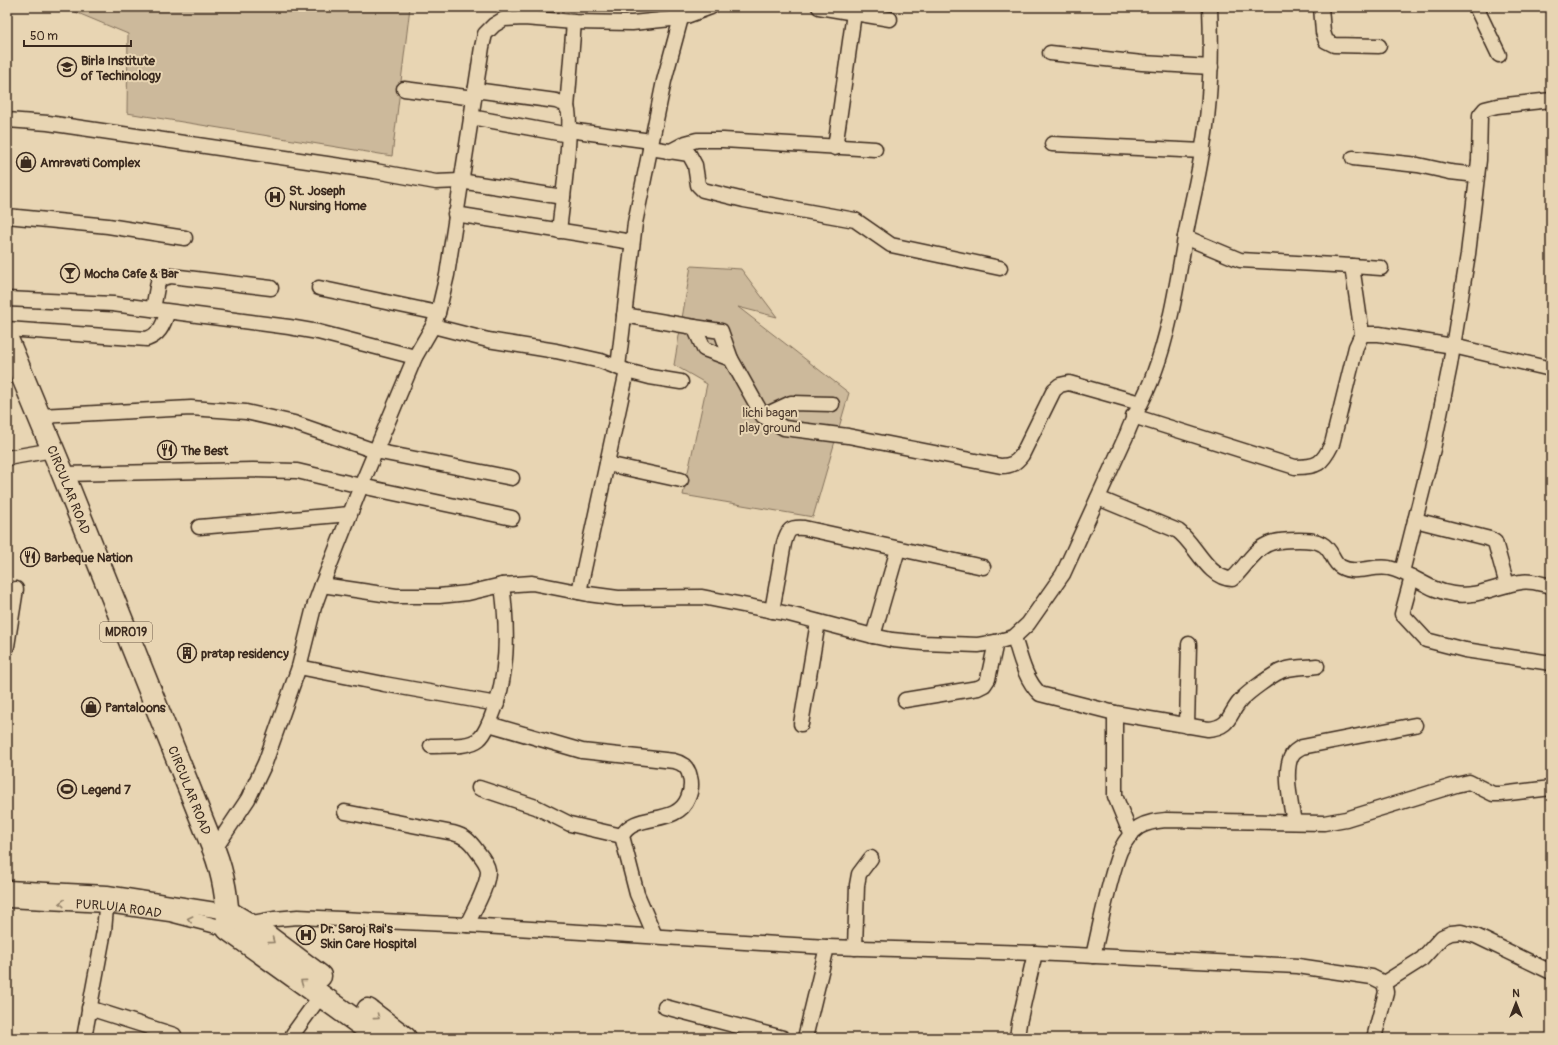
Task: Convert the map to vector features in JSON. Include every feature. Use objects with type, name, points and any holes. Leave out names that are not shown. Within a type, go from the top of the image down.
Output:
[{"type":"main road","name":"CIRCULAR ROAD","points":[[7,339],[64,474],[214,850],[221,870],[234,921]]},
{"type":"main road","points":[[234,921],[320,995],[373,1036]]},
{"type":"main road","points":[[234,921],[260,931],[405,1038]]},
{"type":"street","points":[[214,850],[248,798],[262,770],[299,668],[314,607],[360,486],[415,357],[433,326],[438,312],[446,275],[474,94],[485,34],[506,13],[524,18],[574,22],[632,23],[681,18],[710,7]]},
{"type":"street","points":[[819,7],[890,19]]},
{"type":"street","points":[[322,585],[396,596],[439,596],[502,585],[532,583],[618,598],[702,597],[772,611],[892,640],[978,645],[1014,637],[1028,624],[1063,574],[1127,434],[1133,416],[1153,377],[1171,319],[1202,151],[1208,111],[1211,67],[1210,7]]},
{"type":"street","points":[[1321,7],[1323,32],[1326,41],[1334,44],[1379,46]]},
{"type":"street","points":[[1476,7],[1498,55]]},
{"type":"street","points":[[836,148],[854,13]]},
{"type":"street","points":[[579,592],[607,464],[623,369],[624,315],[635,223],[664,80],[681,18]]},
{"type":"street","points":[[559,230],[569,132],[568,108],[574,22]]},
{"type":"street","points":[[1050,53],[1142,63],[1211,67]]},
{"type":"street","points":[[404,89],[556,101],[568,108]]},
{"type":"street","points":[[1551,100],[1497,106],[1485,109],[1480,115],[1477,175],[1468,254],[1453,346],[1433,449],[1415,520],[1402,614],[1426,640],[1465,650],[1551,663]]},
{"type":"street","points":[[7,114],[140,128]]},
{"type":"street","points":[[471,118],[650,144],[669,152],[689,154],[696,165],[698,185],[703,190],[752,201],[855,220],[891,245],[1000,268]]},
{"type":"street","points":[[7,120],[48,123],[367,170],[436,182],[460,181],[563,197]]},
{"type":"street","points":[[669,152],[686,143],[697,140],[724,140],[875,150]]},
{"type":"street","points":[[1052,144],[1202,151]]},
{"type":"street","points":[[1353,158],[1418,165],[1450,172],[1477,175]]},
{"type":"street","points":[[456,214],[632,242]]},
{"type":"street","points":[[7,216],[108,226],[185,238]]},
{"type":"street","points":[[1185,237],[1240,260],[1381,268]]},
{"type":"street","points":[[1133,416],[1295,467],[1310,467],[1318,464],[1326,455],[1332,444],[1356,347],[1362,334],[1352,266]]},
{"type":"street","points":[[153,309],[158,282],[163,278],[171,276],[271,288]]},
{"type":"street","points":[[319,288],[438,312]]},
{"type":"street","points":[[7,298],[113,304],[289,327],[318,332],[415,357]]},
{"type":"street","points":[[7,329],[147,339],[155,336],[160,330],[168,312]]},
{"type":"street","points":[[624,315],[721,331],[731,359],[763,416],[784,428],[848,436],[1001,466],[1009,466],[1017,462],[1022,455],[1054,390],[1060,384],[1069,383],[1082,386],[1140,403]]},
{"type":"street","points":[[433,326],[488,340],[556,351],[601,361],[650,377],[681,382]]},
{"type":"street","points":[[694,327],[704,349],[731,359]]},
{"type":"street","points":[[1362,334],[1379,334],[1453,346],[1551,369]]},
{"type":"street","points":[[763,416],[791,403],[832,404]]},
{"type":"street","points":[[40,416],[191,408],[246,412],[294,423],[375,451],[512,478]]},
{"type":"street","points":[[7,458],[53,450]]},
{"type":"street","points":[[607,464],[681,480]]},
{"type":"street","points":[[64,474],[253,470],[297,471],[512,518]]},
{"type":"street","points":[[1098,498],[1178,530],[1186,536],[1213,571],[1226,579],[1232,579],[1238,574],[1266,544],[1295,540],[1311,540],[1321,543],[1328,548],[1340,566],[1349,570],[1380,567],[1407,575],[1443,593],[1455,595],[1477,594],[1522,582],[1532,582],[1551,586]]},
{"type":"street","points":[[199,527],[350,514]]},
{"type":"street","points":[[1415,520],[1490,539],[1495,542],[1508,586]]},
{"type":"street","points":[[772,611],[784,543],[790,529],[795,527],[983,566]]},
{"type":"street","points":[[873,636],[898,549]]},
{"type":"street","points":[[431,746],[470,743],[479,739],[485,733],[489,724],[501,692],[503,676],[506,618],[502,585]]},
{"type":"street","points":[[7,646],[16,589]]},
{"type":"street","points":[[801,724],[818,622]]},
{"type":"street","points":[[1014,637],[1029,680],[1040,694],[1115,713],[1208,729],[1217,729],[1224,726],[1243,698],[1278,672],[1316,666]]},
{"type":"street","points":[[905,700],[984,686],[988,679],[996,642]]},
{"type":"street","points":[[1187,726],[1189,644]]},
{"type":"street","points":[[299,668],[497,704]]},
{"type":"street","points":[[1115,713],[1115,796],[1131,835]]},
{"type":"street","points":[[489,724],[582,751],[683,763],[690,776],[691,785],[686,803],[679,810],[668,816],[633,824],[625,829],[622,836],[637,894],[655,936]]},
{"type":"street","points":[[1294,822],[1288,780],[1291,756],[1295,751],[1302,747],[1414,725]]},
{"type":"street","points":[[1092,956],[1114,871],[1121,850],[1131,835],[1139,827],[1166,820],[1324,823],[1346,819],[1456,784],[1469,782],[1493,794],[1551,788]]},
{"type":"street","points":[[479,788],[536,807],[570,824],[622,836]]},
{"type":"street","points":[[345,812],[453,833],[464,836],[470,841],[486,864],[488,870],[484,886],[467,925]]},
{"type":"street","points":[[855,948],[857,885],[859,874],[871,858]]},
{"type":"street","name":"PURLUIA ROAD","points":[[7,888],[107,899],[234,921],[298,917],[467,925],[827,947],[1092,956],[1298,966],[1372,977],[1384,983]]},
{"type":"street","points":[[84,1038],[104,932],[107,899]]},
{"type":"street","name":"PURLUIA ROAD","points":[[7,900],[107,899]]},
{"type":"street","points":[[1374,1038],[1386,992],[1384,983],[1422,959],[1442,937],[1452,933],[1461,932],[1476,936],[1551,972]]},
{"type":"street","points":[[805,1038],[827,947]]},
{"type":"street","points":[[1017,1038],[1035,954]]},
{"type":"street","points":[[293,1034],[320,995]]},
{"type":"street","points":[[665,1007],[783,1038]]},
{"type":"street","points":[[89,1008],[174,1035]]},
{"type":"green space","points":[[70,7],[410,7],[392,156],[127,113],[128,34],[73,11]]},
{"type":"green space","name":"lichi bagan play ground","points":[[691,266],[741,269],[777,317],[738,307],[849,393],[813,517],[683,495],[707,384],[674,365]]},
{"type":"place","name":"Birla Institute of Techinology","points":[[67,67]]},
{"type":"place","name":"Amravati Complex","points":[[26,162]]},
{"type":"place","name":"St. Joseph Nursing Home","points":[[275,197]]},
{"type":"place","name":"Mocha Cafe & Bar","points":[[70,273]]},
{"type":"place","name":"The Best","points":[[167,450]]},
{"type":"place","name":"Barbeque Nation","points":[[30,557]]},
{"type":"place","name":"pratap residency","points":[[187,653]]},
{"type":"place","name":"Pantaloons","points":[[91,707]]},
{"type":"place","name":"Legend 7","points":[[67,789]]},
{"type":"place","name":"Dr. Saroj Rai's Skin Care Hospital","points":[[306,935]]}]
